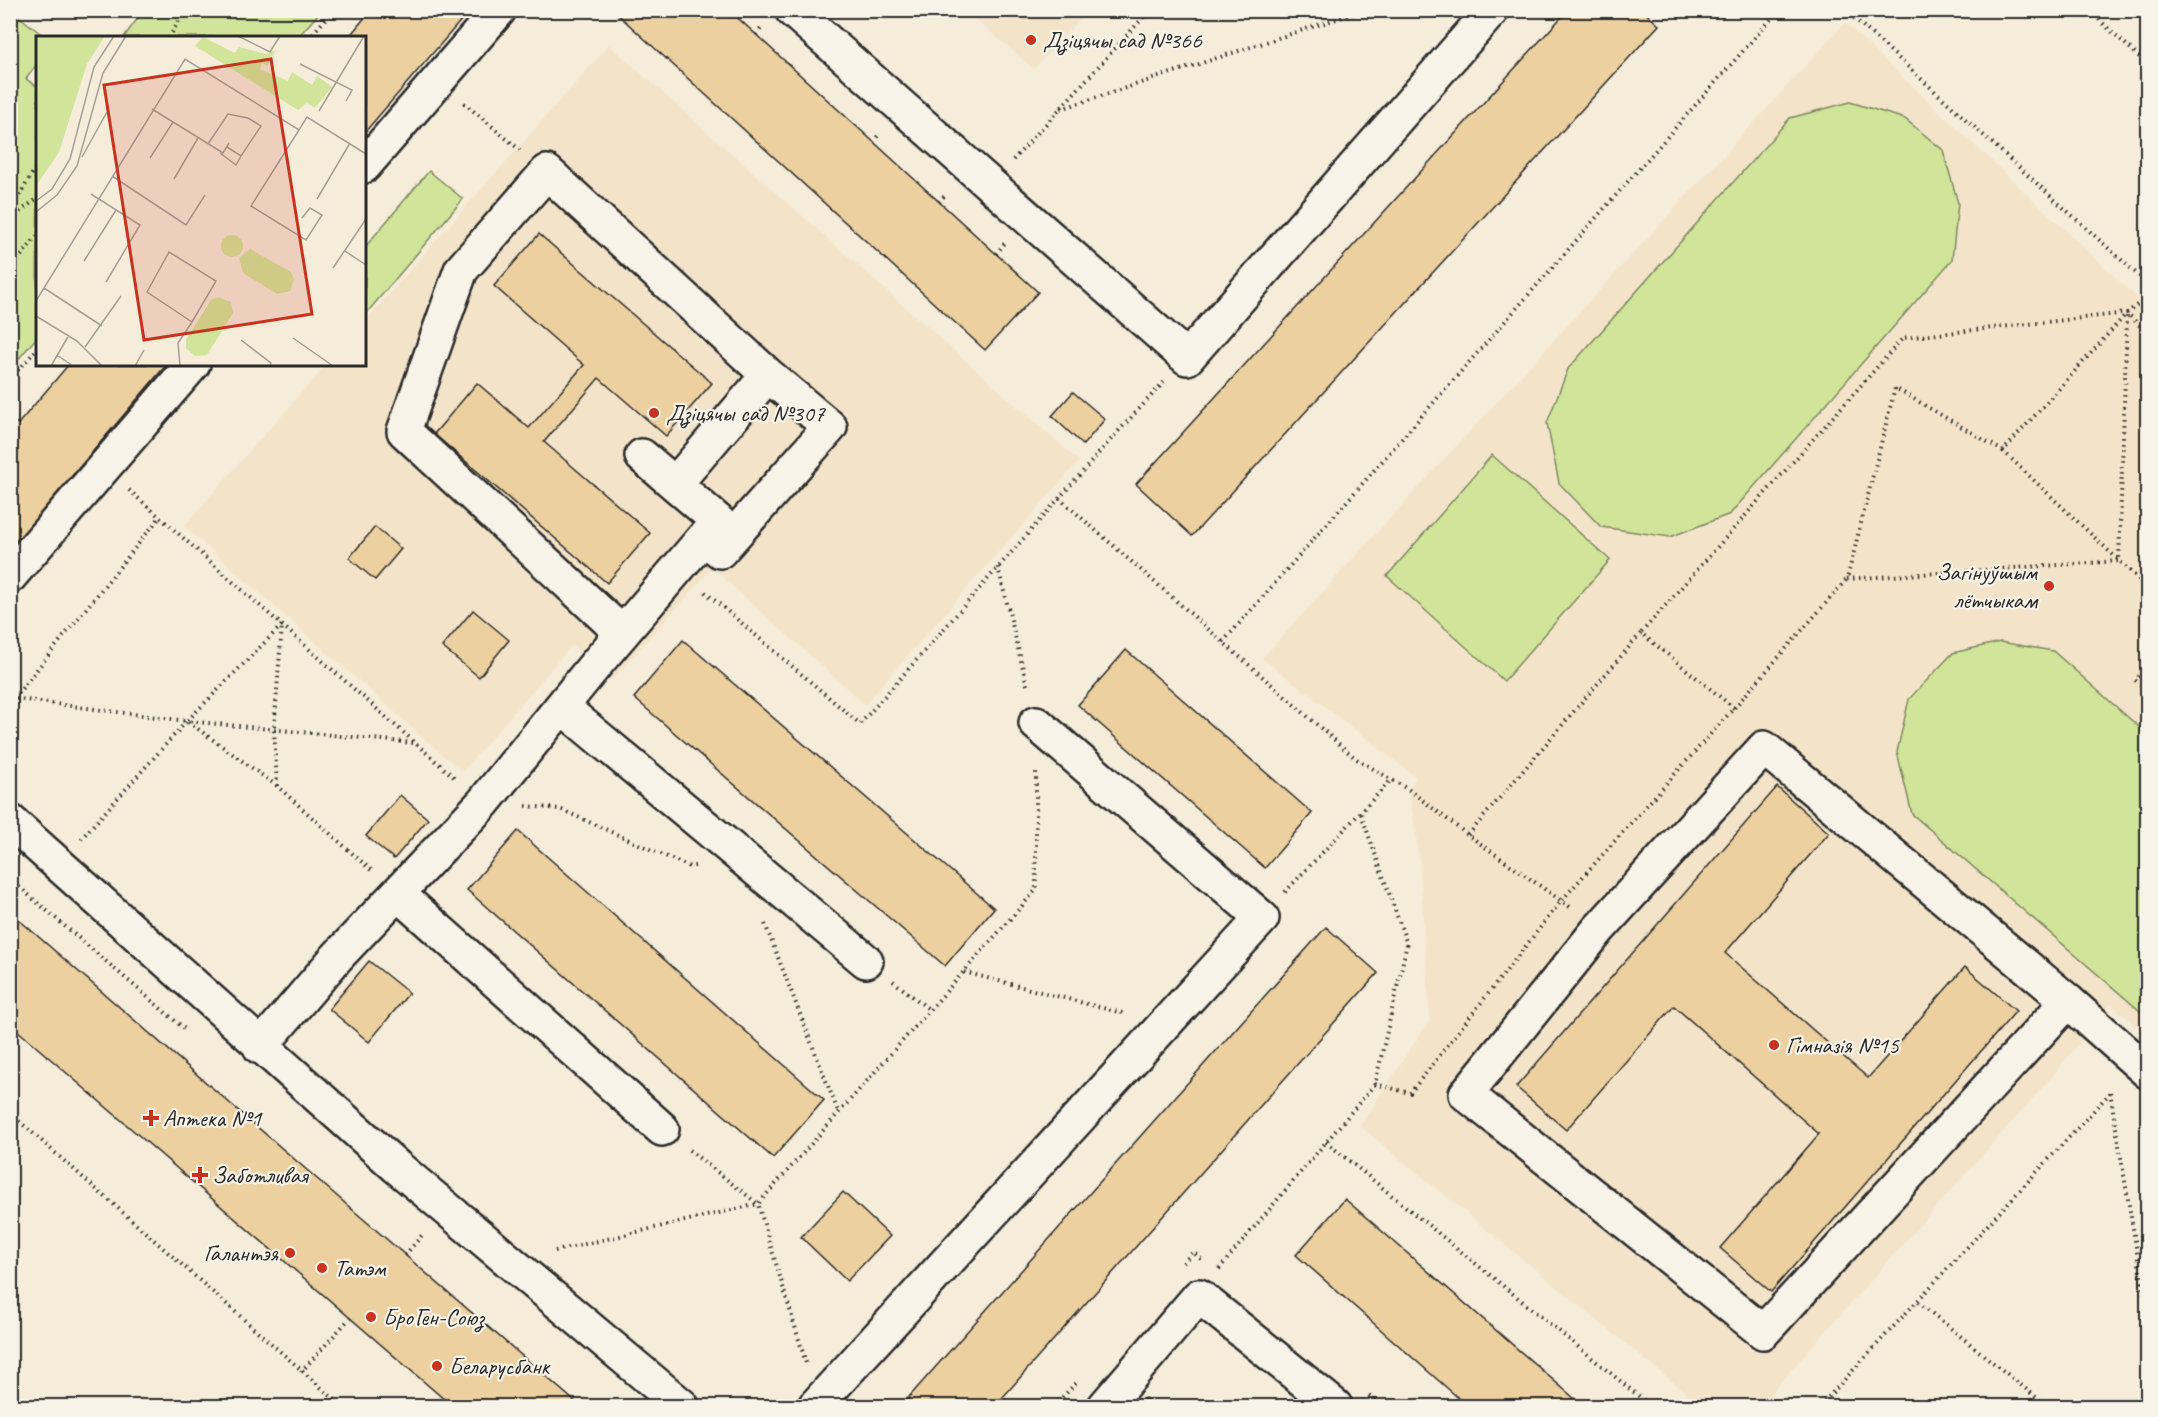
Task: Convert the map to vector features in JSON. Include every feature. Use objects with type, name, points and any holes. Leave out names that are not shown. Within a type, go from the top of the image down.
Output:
[{"type":"lane","points":[[366,164],[499,10]]},
{"type":"lane","points":[[806,15],[990,185],[1187,358],[1492,10]]},
{"type":"lane","points":[[622,633],[404,431],[461,270],[547,172],[768,375],[830,428],[720,551],[705,538]]},
{"type":"lane","points":[[10,576],[191,366]]},
{"type":"lane","points":[[675,484],[768,375]]},
{"type":"lane","points":[[260,1047],[337,957],[483,803],[622,633],[718,521],[642,456]]},
{"type":"lane","points":[[563,708],[866,961]]},
{"type":"lane","points":[[817,1405],[1262,918],[1036,723]]},
{"type":"lane","points":[[2068,1001],[1763,1332],[1466,1094],[1599,930],[1764,748],[2068,1001],[2148,1072]]},
{"type":"lane","points":[[10,821],[260,1047],[397,1167],[682,1407]]},
{"type":"lane","points":[[398,894],[662,1129]]},
{"type":"lane","points":[[1105,1407],[1199,1296],[1335,1407]]},
{"type":"path","points":[[170,36],[185,10]]},
{"type":"path","points":[[311,36],[333,10]]},
{"type":"path","points":[[990,185],[1150,10]]},
{"type":"path","points":[[1061,109],[1364,10]]},
{"type":"path","points":[[1223,642],[1779,10]]},
{"type":"path","points":[[1845,10],[2148,284]]},
{"type":"path","points":[[2065,10],[2093,14]]},
{"type":"path","points":[[2088,10],[2148,65]]},
{"type":"path","points":[[439,80],[547,172]]},
{"type":"path","points":[[10,211],[36,167]]},
{"type":"path","points":[[10,219],[36,200]]},
{"type":"path","points":[[10,270],[36,238]]},
{"type":"path","points":[[2003,451],[2127,313],[2142,302],[2148,288]]},
{"type":"path","points":[[2127,313],[2148,334]]},
{"type":"path","points":[[2119,561],[2127,313]]},
{"type":"path","points":[[1468,835],[1641,633],[1903,338],[2127,313]]},
{"type":"path","points":[[10,378],[36,350]]},
{"type":"path","points":[[703,589],[860,724],[1114,436],[1187,358]]},
{"type":"path","points":[[1375,1084],[1410,1093],[1562,900],[1847,579],[1895,387],[2003,451],[2148,588]]},
{"type":"path","points":[[127,488],[483,803],[560,809],[690,867],[738,855]]},
{"type":"path","points":[[1059,498],[1355,758],[1409,790],[1468,835],[1562,900],[1599,930]]},
{"type":"path","points":[[12,698],[160,517]]},
{"type":"path","points":[[1847,579],[2119,561]]},
{"type":"path","points":[[511,1261],[758,1204],[1036,890],[1036,723],[998,567]]},
{"type":"path","points":[[58,864],[187,721],[282,625]]},
{"type":"path","points":[[277,786],[274,730],[282,625]]},
{"type":"path","points":[[1641,633],[1734,708]]},
{"type":"path","points":[[2148,668],[2136,680],[2148,691]]},
{"type":"path","points":[[12,698],[187,721],[415,743]]},
{"type":"path","points":[[187,721],[277,786],[398,894]]},
{"type":"path","points":[[1262,918],[1392,779]]},
{"type":"path","points":[[1199,1296],[1215,1273],[1375,1084],[1407,944],[1360,811]]},
{"type":"path","points":[[763,919],[839,1114]]},
{"type":"path","points":[[866,961],[930,1010]]},
{"type":"path","points":[[964,972],[1165,1024]]},
{"type":"path","points":[[2107,1081],[2148,1318]]},
{"type":"path","points":[[1820,1407],[2110,1093]]},
{"type":"path","points":[[10,1113],[342,1407]]},
{"type":"path","points":[[662,1129],[758,1204],[817,1405]]},
{"type":"path","points":[[1326,1142],[1651,1407]]},
{"type":"path","points":[[405,1255],[423,1234]]},
{"type":"path","points":[[1918,1302],[2047,1407]]},
{"type":"path","points":[[301,1372],[350,1318]]},
{"type":"shaded area","name":"Дзіцячы сад №366","points":[[966,11],[1088,11],[1034,69]]},
{"type":"shaded area","points":[[1845,23],[2147,307],[2147,1035],[2111,1004],[2051,1078],[1759,1406],[1702,1406],[1360,1126],[1430,1019],[1419,858],[1409,790],[1416,777],[1262,658]]},
{"type":"shaded area","name":"Дзіцячы сад №307","points":[[609,45],[1079,461],[865,704],[712,568],[613,679],[572,645],[462,772],[184,526],[325,366],[366,366],[366,320]]},
{"type":"green space","points":[[143,10],[321,11],[299,36],[125,36]]},
{"type":"green space","points":[[12,11],[44,36],[36,36],[36,65],[26,79],[36,86],[36,338],[11,368]]},
{"type":"green space","points":[[1850,102],[1905,119],[1943,150],[1958,203],[1952,260],[1730,514],[1670,537],[1601,527],[1559,483],[1547,423],[1568,369],[1790,118]]},
{"type":"green space","points":[[429,171],[463,199],[366,314],[366,246]]},
{"type":"green space","points":[[1492,455],[1610,560],[1504,681],[1387,576]]},
{"type":"green space","points":[[2000,642],[2053,651],[2147,734],[2147,1017],[1912,814],[1897,752],[1909,699],[1953,653]]},
{"type":"building","points":[[371,10],[470,10],[366,131],[366,36],[350,36]]},
{"type":"building","points":[[613,10],[729,10],[1038,292],[985,350]]},
{"type":"building","points":[[1568,10],[1642,10],[1659,25],[1192,536],[1136,484]]},
{"type":"building","points":[[539,234],[712,383],[666,436],[599,378],[544,442],[650,533],[607,583],[434,434],[477,383],[529,428],[584,365],[494,286]]},
{"type":"building","points":[[67,366],[165,366],[10,549],[10,418],[18,424]]},
{"type":"building","points":[[1073,392],[1105,419],[1083,445],[1052,416]]},
{"type":"building","points":[[375,527],[401,549],[375,580],[349,558]]},
{"type":"building","points":[[473,610],[509,640],[479,677],[442,647]]},
{"type":"building","points":[[683,640],[994,908],[945,966],[634,698]]},
{"type":"building","points":[[1126,650],[1312,813],[1265,868],[1078,705]]},
{"type":"building","name":"Гімназія №15","points":[[1777,787],[1829,833],[1725,953],[1868,1078],[1965,967],[2016,1011],[1771,1292],[1720,1248],[1819,1134],[1674,1006],[1566,1130],[1516,1087]]},
{"type":"building","points":[[400,795],[428,819],[394,859],[366,836]]},
{"type":"building","points":[[518,831],[824,1100],[773,1158],[467,890]]},
{"type":"building","points":[[10,912],[580,1406],[452,1406],[10,1024]]},
{"type":"building","points":[[1326,927],[1378,973],[995,1406],[901,1406]]},
{"type":"building","points":[[369,961],[409,993],[369,1042],[329,1009]]},
{"type":"building","points":[[843,1192],[890,1236],[847,1281],[801,1237]]},
{"type":"building","points":[[1345,1199],[1583,1406],[1468,1406],[1455,1395],[1296,1255]]},
{"type":"building","points":[[1145,1398],[1155,1406],[1138,1406]]},
{"type":"place","name":"Дзіцячы сад №366","points":[[1031,40]]},
{"type":"place","name":"Дзіцячы сад №307","points":[[654,413]]},
{"type":"place","name":"Загінуўшым лётчыкам","points":[[2049,586]]},
{"type":"place","name":"Гімназія №15","points":[[1774,1045]]},
{"type":"place","name":"Аптека №1","points":[[151,1118]]},
{"type":"place","name":"Заботливая","points":[[200,1175]]},
{"type":"place","name":"Галантэя","points":[[290,1253]]},
{"type":"place","name":"Татэм","points":[[322,1268]]},
{"type":"place","name":"БроГен-Союз","points":[[371,1317]]},
{"type":"place","name":"Беларусбанк","points":[[437,1366]]}]
